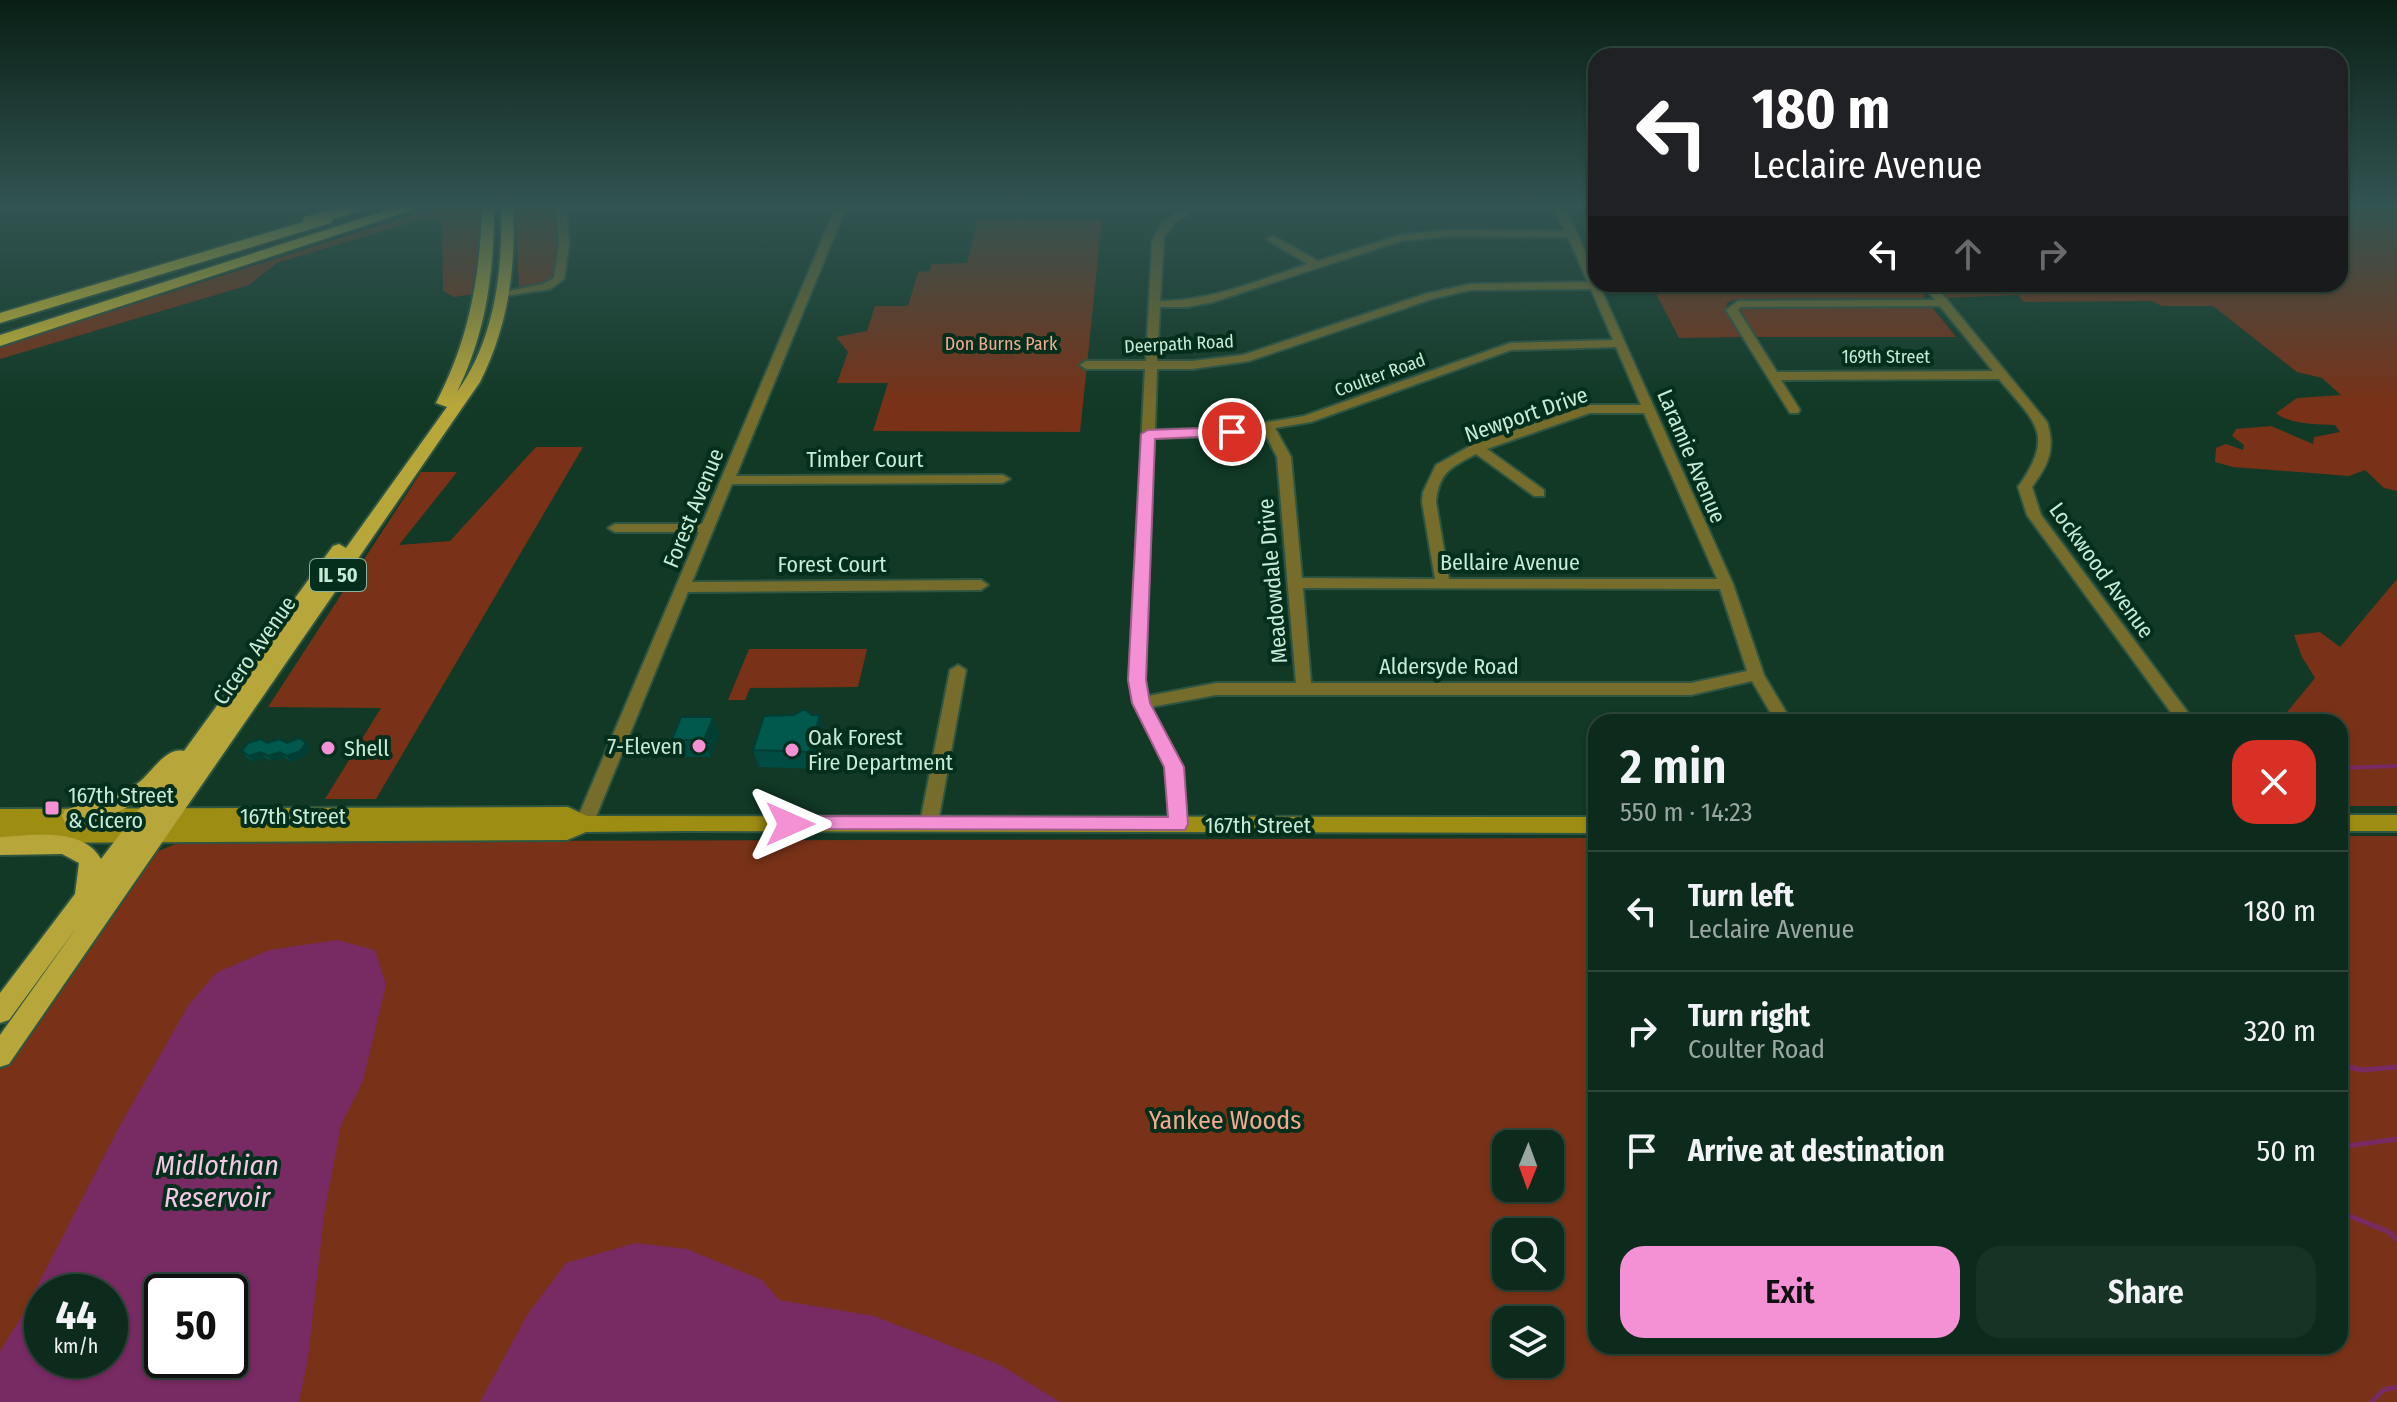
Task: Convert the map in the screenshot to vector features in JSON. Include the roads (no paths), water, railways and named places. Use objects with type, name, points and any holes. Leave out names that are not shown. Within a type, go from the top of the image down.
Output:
[{"type":"highway","points":[[0,308],[122,272]]},
{"type":"highway","points":[[0,318],[150,272]]},
{"type":"highway","points":[[0,332],[194,272]]},
{"type":"highway","points":[[0,342],[213,272]]},
{"type":"main road","name":"Cicero Avenue","points":[[0,1012],[82,900],[151,826],[459,403],[483,363],[493,296],[492,272]]},
{"type":"main road","name":"Cicero Avenue","points":[[0,1056],[219,718],[444,403],[465,365],[502,272]]},
{"type":"main road","points":[[73,816],[106,808],[146,788],[219,718]]},
{"type":"main road","name":"167th Street","points":[[0,817],[73,816],[151,826]]},
{"type":"main road","points":[[2348,823],[2397,823]]},
{"type":"main road","name":"167th Street","points":[[0,834],[151,826],[567,831],[584,824],[1588,825]]},
{"type":"main road","points":[[0,846],[80,849],[91,861],[82,900]]},
{"type":"street","points":[[493,296],[546,287],[559,279],[560,272]]},
{"type":"street","name":"Forest Avenue","points":[[584,824],[814,272]]},
{"type":"street","points":[[1156,272],[1137,680],[1141,703],[1174,767],[1178,824]]},
{"type":"street","points":[[1154,304],[1202,302],[1294,272]]},
{"type":"street","name":"Deerpath Road","points":[[1086,365],[1205,364],[1245,358],[1445,291],[1506,284],[1588,285]]},
{"type":"street","name":"Laramie Avenue","points":[[1597,292],[1726,584],[1756,675],[1779,714]]},
{"type":"street","name":"Lockwood Avenue","points":[[1934,292],[2041,422],[2049,443],[2041,465],[2025,487],[2034,515],[2181,714]]},
{"type":"street","points":[[1794,410],[1732,310],[1738,304],[1943,303]]},
{"type":"street","name":"Coulter Road","points":[[1148,434],[1211,433],[1268,427],[1326,414],[1510,347],[1622,343]]},
{"type":"street","name":"169th Street","points":[[1772,376],[2001,375]]},
{"type":"street","name":"Newport Drive","points":[[1443,584],[1430,492],[1441,468],[1477,448],[1589,409],[1650,409]]},
{"type":"street","name":"Meadowdale Drive","points":[[1268,427],[1284,457],[1304,688]]},
{"type":"street","points":[[1477,448],[1539,493]]},
{"type":"street","name":"Timber Court","points":[[727,480],[1003,479]]},
{"type":"street","points":[[615,528],[708,528]]},
{"type":"street","name":"Bellaire Avenue","points":[[1294,583],[1726,584]]},
{"type":"street","name":"Forest Court","points":[[684,587],[981,585]]},
{"type":"street","points":[[929,823],[958,670]]},
{"type":"street","name":"Aldersyde Road","points":[[1141,703],[1201,690],[1691,689],[1756,675]]},
{"type":"water","name":"Midlothian Reservoir","points":[[337,940],[375,950],[386,985],[363,1081],[341,1125],[324,1215],[308,1358],[299,1402],[0,1402],[0,1351],[24,1312],[24,1378],[128,1378],[128,1274],[44,1274],[118,1129],[188,1006],[216,973],[269,950]]},
{"type":"water","points":[[635,1243],[687,1249],[762,1280],[779,1300],[874,1316],[1000,1365],[1060,1402],[480,1402],[527,1315],[566,1263]]},
{"type":"waterway","points":[[2348,768],[2397,766]]},
{"type":"waterway","points":[[2348,1067],[2362,1070],[2397,1067]]},
{"type":"waterway","points":[[2348,1146],[2397,1139]]},
{"type":"waterway","points":[[2348,1215],[2389,1232],[2397,1240]]},
{"type":"waterway","points":[[2372,1402],[2383,1390],[2397,1387]]},
{"type":"place","name":"7-Eleven","points":[[699,746]]},
{"type":"place","name":"Shell","points":[[328,748]]},
{"type":"place","name":"Oak Forest Fire Department","points":[[792,750]]},
{"type":"place","name":"167th Street & Cicero","points":[[52,808]]},
{"type":"park label","name":"Don Burns Park","points":[[1001,344]]},
{"type":"park label","name":"Yankee Woods","points":[[1225,1120]]}]
